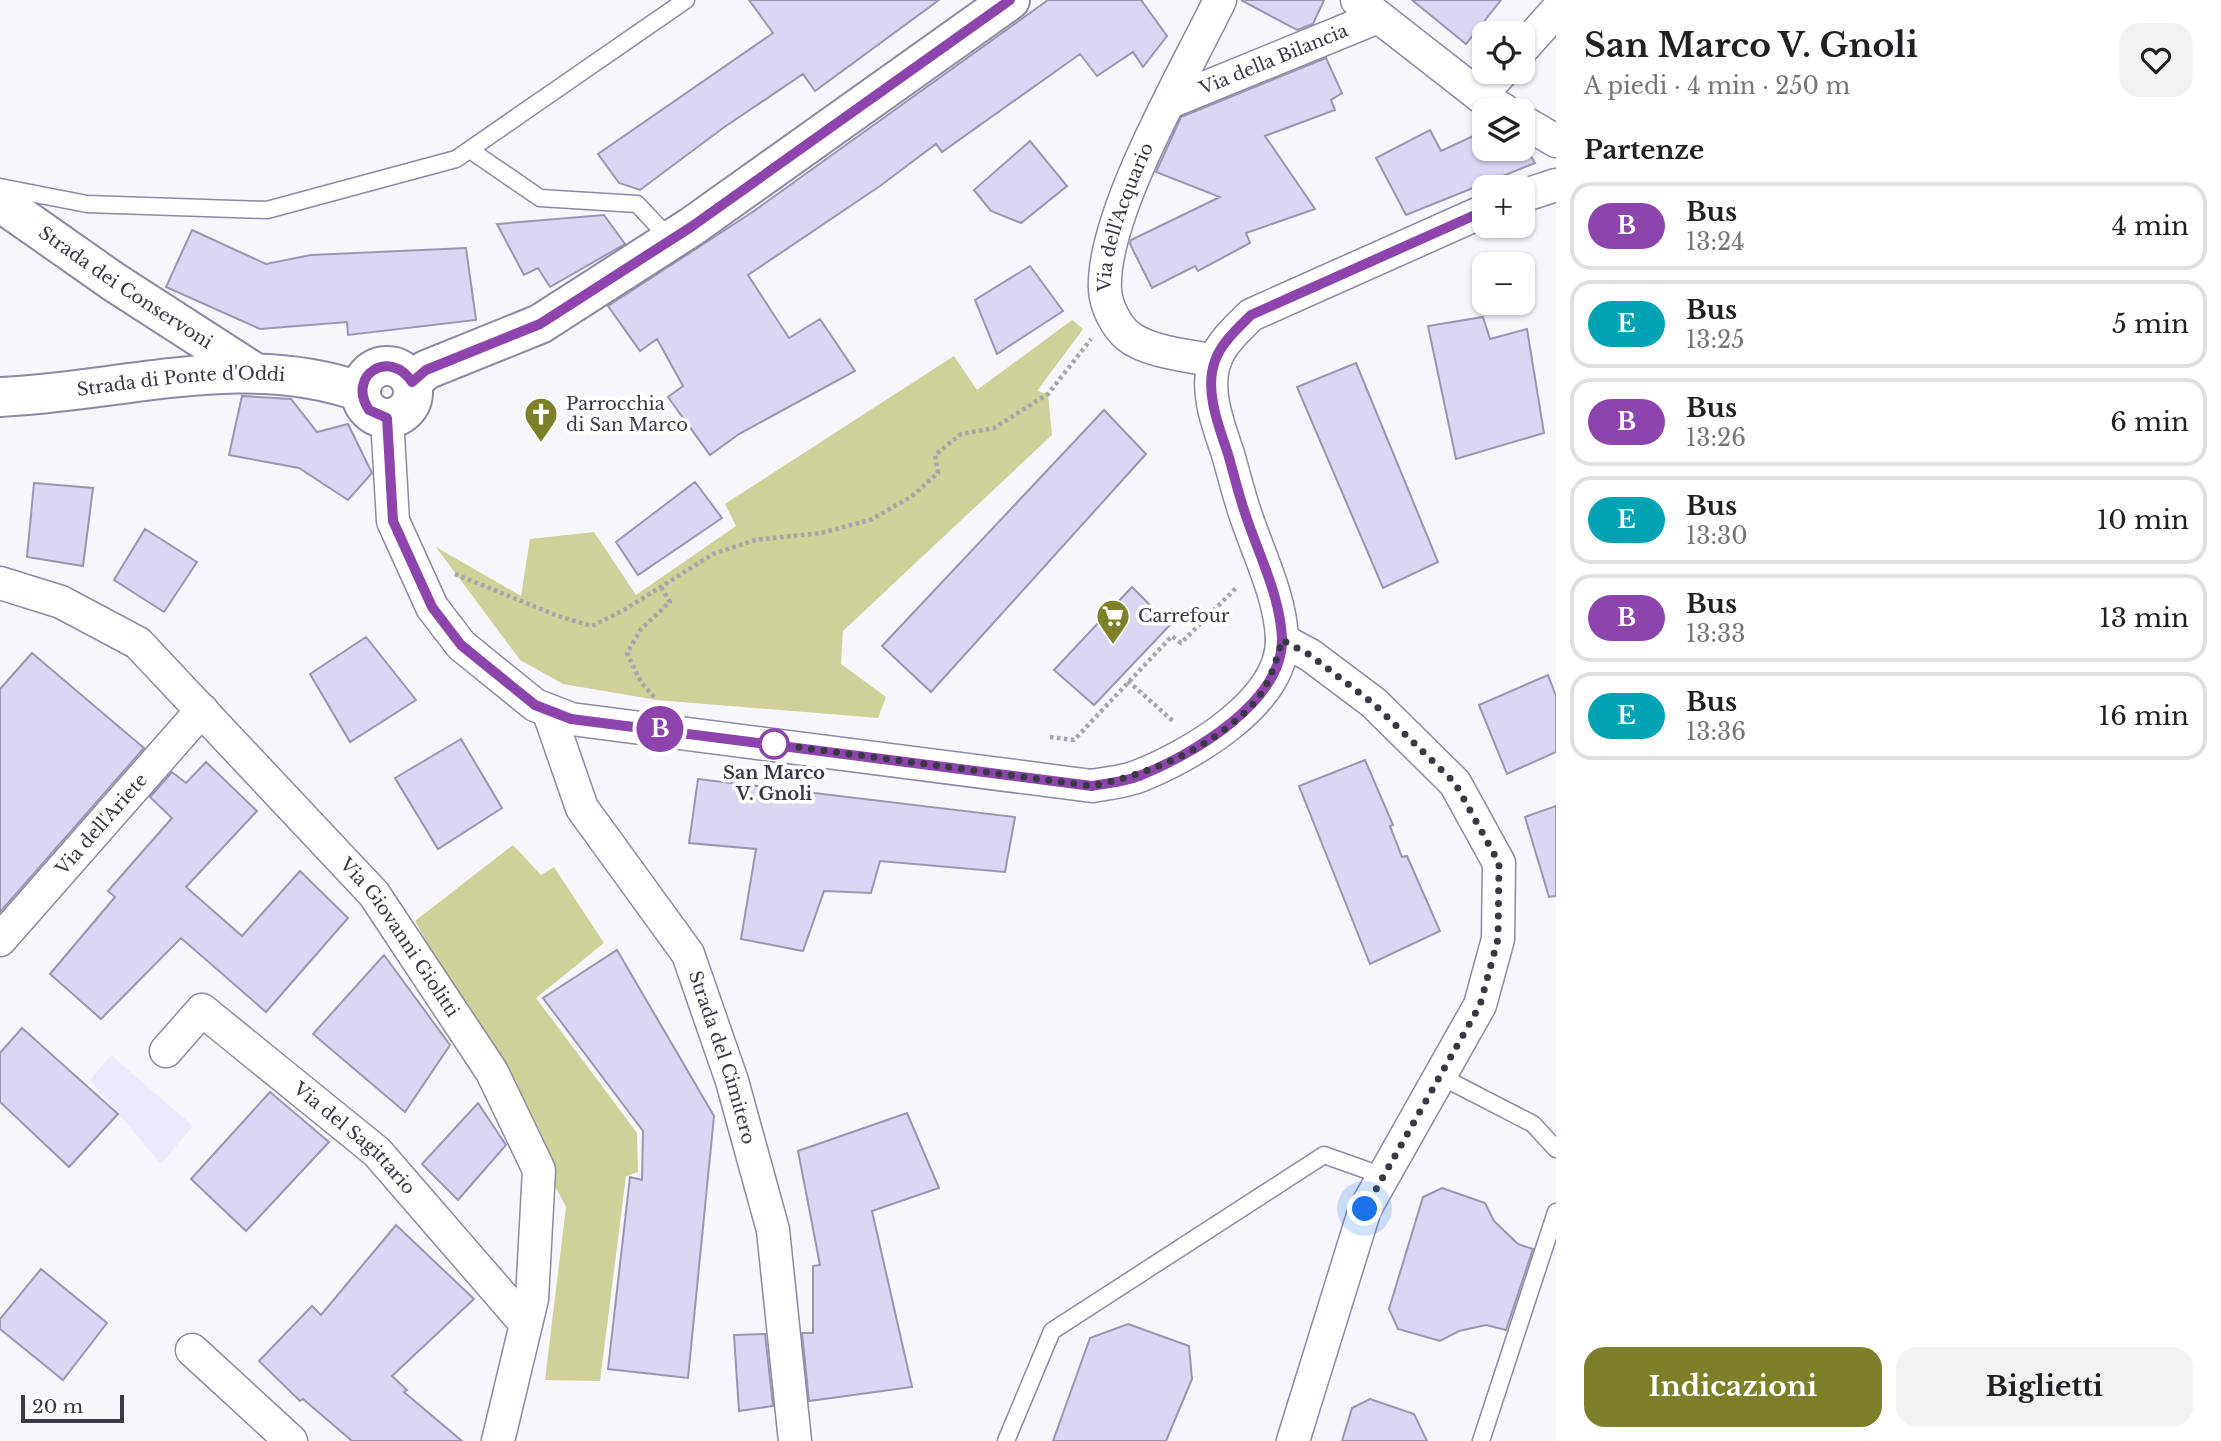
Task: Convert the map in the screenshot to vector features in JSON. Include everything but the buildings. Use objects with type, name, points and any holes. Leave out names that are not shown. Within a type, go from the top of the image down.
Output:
[{"type":"street","points":[[412,382],[398,368],[378,368],[369,373],[361,391],[369,410],[387,418],[405,411],[411,402],[412,382],[426,370],[540,324],[671,240],[1010,0]]},
{"type":"street","name":"Via dell'Acquario","points":[[1215,361],[1170,352],[1129,337],[1112,315],[1105,290],[1109,251],[1131,182],[1220,0]]},
{"type":"street","points":[[1367,9],[1485,98]]},
{"type":"street","name":"Via della Bilancia","points":[[1170,102],[1367,9]]},
{"type":"street","points":[[1535,34],[1556,11]]},
{"type":"street","points":[[1535,129],[1556,141]]},
{"type":"street","points":[[1535,191],[1556,184]]},
{"type":"street","name":"Strada dei Conservoni","points":[[0,202],[114,282],[252,371]]},
{"type":"street","points":[[387,418],[393,521],[432,607],[461,645],[535,705],[549,713],[571,719],[1092,786],[1138,777],[1207,741],[1254,703],[1274,670],[1282,640],[1272,587],[1245,514],[1215,415],[1212,382],[1215,361],[1230,336],[1251,315],[1472,216]]},
{"type":"street","name":"Strada di Ponte d'Oddi","points":[[0,397],[252,371],[336,383],[361,391]]},
{"type":"street","name":"Via Giovanni Giolitti","points":[[0,583],[61,602],[138,643],[374,894],[492,1072],[539,1170],[532,1300],[498,1441]]},
{"type":"street","points":[[1282,640],[1310,655],[1374,704],[1455,783],[1499,863],[1498,939],[1480,1005],[1365,1209],[1293,1441]]},
{"type":"street","name":"Via dell'Ariete","points":[[0,940],[202,710]]},
{"type":"street","name":"Strada del Cimitero","points":[[549,713],[582,808],[688,954],[732,1081],[773,1230],[795,1441]]},
{"type":"street","name":"Via del Sagittario","points":[[166,1051],[202,1010],[377,1152],[526,1324]]},
{"type":"street","points":[[192,1350],[291,1441]]},
{"type":"lane","points":[[0,187],[87,204],[267,209],[456,159],[686,0]]},
{"type":"lane","points":[[470,150],[495,164],[540,198],[637,204],[671,240]]},
{"type":"lane","points":[[1440,1076],[1533,1124],[1556,1149]]},
{"type":"lane","points":[[1006,1441],[1052,1331],[1324,1155],[1383,1176]]},
{"type":"lane","points":[[1481,1441],[1556,1212]]},
{"type":"path","points":[[413,565],[454,574],[558,616],[592,626],[713,554],[755,540],[821,533],[870,520],[911,497],[938,473],[935,455],[961,434],[994,428],[1048,394],[1094,335]]},
{"type":"path","points":[[1050,737],[1074,740],[1172,636],[1181,643],[1242,582]]},
{"type":"path","points":[[657,700],[641,682],[627,653],[641,629],[670,602],[661,587]]},
{"type":"path","points":[[1128,681],[1174,722]]},
{"type":"shaded area","points":[[111,1055],[193,1126],[161,1164],[90,1080]]},
{"type":"green space","points":[[1072,320],[1083,329],[1037,391],[1048,394],[1052,435],[843,631],[841,664],[886,697],[878,718],[657,700],[563,684],[520,660],[436,547],[521,596],[530,539],[594,532],[636,595],[736,526],[725,504],[954,356],[977,390]]},
{"type":"green space","points":[[513,845],[541,875],[554,867],[604,943],[536,998],[637,1133],[638,1172],[626,1176],[600,1381],[545,1380],[566,1207],[415,921]]},
{"type":"bus line","name":"B","points":[[1010,0],[691,227],[540,324],[426,370],[412,382],[407,374],[398,368],[388,366],[369,373],[361,391],[363,402],[369,410],[377,416],[387,418],[393,521],[432,607],[461,645],[535,705],[549,713],[571,719],[1092,786],[1138,777],[1207,741],[1254,703],[1274,670],[1282,640],[1272,587],[1245,514],[1215,415],[1212,382],[1215,361],[1230,336],[1251,315],[1472,216]]},
{"type":"place","name":"Parrocchia di San Marco","points":[[541,444]]},
{"type":"place","name":"Carrefour","points":[[1113,646]]},
{"type":"place","name":"San Marco V. Gnoli","points":[[774,744]]},
{"type":"route","points":[[774,744],[1092,786],[1138,777],[1207,741],[1254,703],[1274,670],[1282,640],[1310,655],[1374,704],[1455,783],[1499,863],[1498,939],[1480,1005],[1365,1209]]}]
